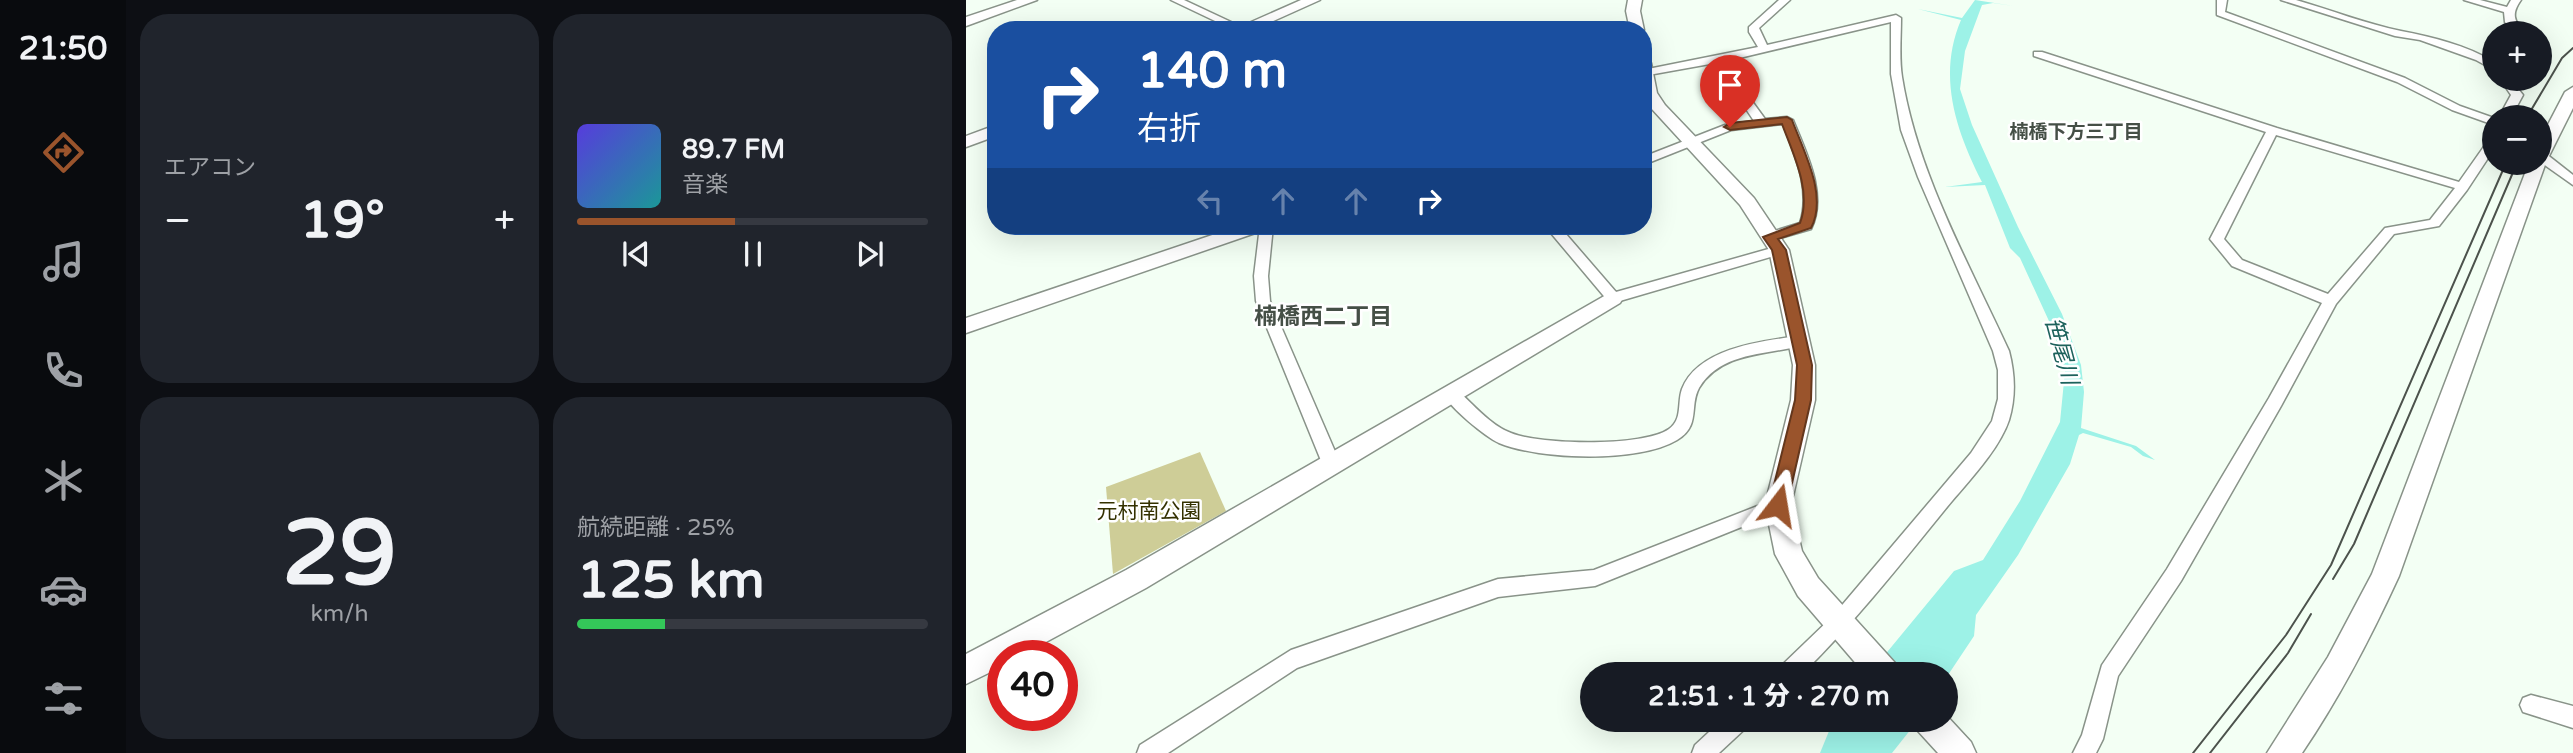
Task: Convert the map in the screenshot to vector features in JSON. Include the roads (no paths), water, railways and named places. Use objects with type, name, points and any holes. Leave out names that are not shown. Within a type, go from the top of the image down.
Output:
[{"type":"street","points":[[966,22],[1030,0]]},
{"type":"street","points":[[1176,0],[1221,21]]},
{"type":"street","points":[[1262,21],[1313,0]]},
{"type":"street","points":[[1635,0],[1635,21]]},
{"type":"street","points":[[1764,48],[1754,32],[1754,27],[1785,0]]},
{"type":"street","points":[[2222,0],[2220,13],[2401,80],[2456,108],[2482,118]]},
{"type":"street","points":[[2286,0],[2399,34],[2422,37],[2482,59]]},
{"type":"street","points":[[2469,0],[2509,10]]},
{"type":"street","points":[[2510,21],[2509,10],[2516,0]]},
{"type":"street","points":[[1652,68],[1726,60],[1764,48],[1896,18],[1896,74],[1907,130],[1924,177],[2001,351],[2006,370],[2006,399],[2000,422],[1977,458],[1844,629],[1802,662]]},
{"type":"street","points":[[2038,54],[2273,130],[2463,187]]},
{"type":"street","points":[[1726,60],[1728,75],[1752,105],[1760,121]]},
{"type":"street","points":[[2552,131],[2573,92]]},
{"type":"street","points":[[1652,98],[1747,202],[1774,244],[1804,365],[1803,400],[1778,505],[1789,554],[1808,587],[1874,662]]},
{"type":"street","points":[[966,670],[1136,579],[1613,298],[1774,244],[1806,226],[1811,211],[1806,174],[1787,120],[1760,121],[1730,127],[1652,157]]},
{"type":"street","points":[[2273,130],[2217,239],[2237,263],[2330,301]]},
{"type":"street","points":[[966,142],[987,134]]},
{"type":"street","points":[[2084,753],[2092,739],[2109,672],[2174,575],[2275,402],[2330,301],[2390,230],[2434,223],[2482,158]]},
{"type":"street","points":[[2552,162],[2573,181]]},
{"type":"street","points":[[2283,753],[2325,693],[2385,576],[2533,175]]},
{"type":"street","points":[[966,326],[1231,235]]},
{"type":"street","points":[[1265,235],[1261,276],[1264,301],[1331,463]]},
{"type":"street","points":[[1560,235],[1613,298]]},
{"type":"street","points":[[1451,394],[1504,438],[1586,450],[1657,442],[1671,437],[1684,426],[1689,412],[1689,390],[1695,379],[1734,353],[1799,341]]},
{"type":"street","points":[[1148,753],[1291,660],[1498,588],[1595,578],[1778,505]]},
{"type":"street","points":[[2531,705],[2573,717]]},
{"type":"street","points":[[1703,753],[1725,732]]},
{"type":"street","points":[[1940,732],[1960,753]]},
{"type":"water","name":"笹尾川","points":[[1975,0],[2014,6],[1993,3],[1982,5],[1965,51],[1960,89],[1972,125],[2018,227],[2062,314],[2081,365],[2084,392],[2081,428],[2136,446],[2155,460],[2143,456],[2131,447],[2083,433],[2079,435],[2070,464],[2018,555],[1976,615],[1974,636],[1957,662],[1879,662],[1954,571],[1983,560],[2020,501],[2060,422],[2065,371],[2054,332],[2020,258],[2010,248],[1985,185],[1945,187],[1982,182],[1964,143],[1950,82],[1950,62],[1961,20],[1918,9],[1962,18]]},
{"type":"water","points":[[1829,732],[1909,732],[1892,753],[1820,753]]},
{"type":"tram line","points":[[2534,105],[2562,58],[2573,48]]},
{"type":"tram line","points":[[2193,753],[2286,635],[2331,565],[2501,175]]},
{"type":"tram line","points":[[2333,579],[2354,544],[2512,175]]},
{"type":"tram line","points":[[2210,753],[2288,653],[2311,614]]},
{"type":"district","name":"楠橋下方三丁目","points":[[2076,132]]},
{"type":"district","name":"楠橋西二丁目","points":[[1323,317]]},
{"type":"park label","name":"元村南公園","points":[[1149,511]]}]
